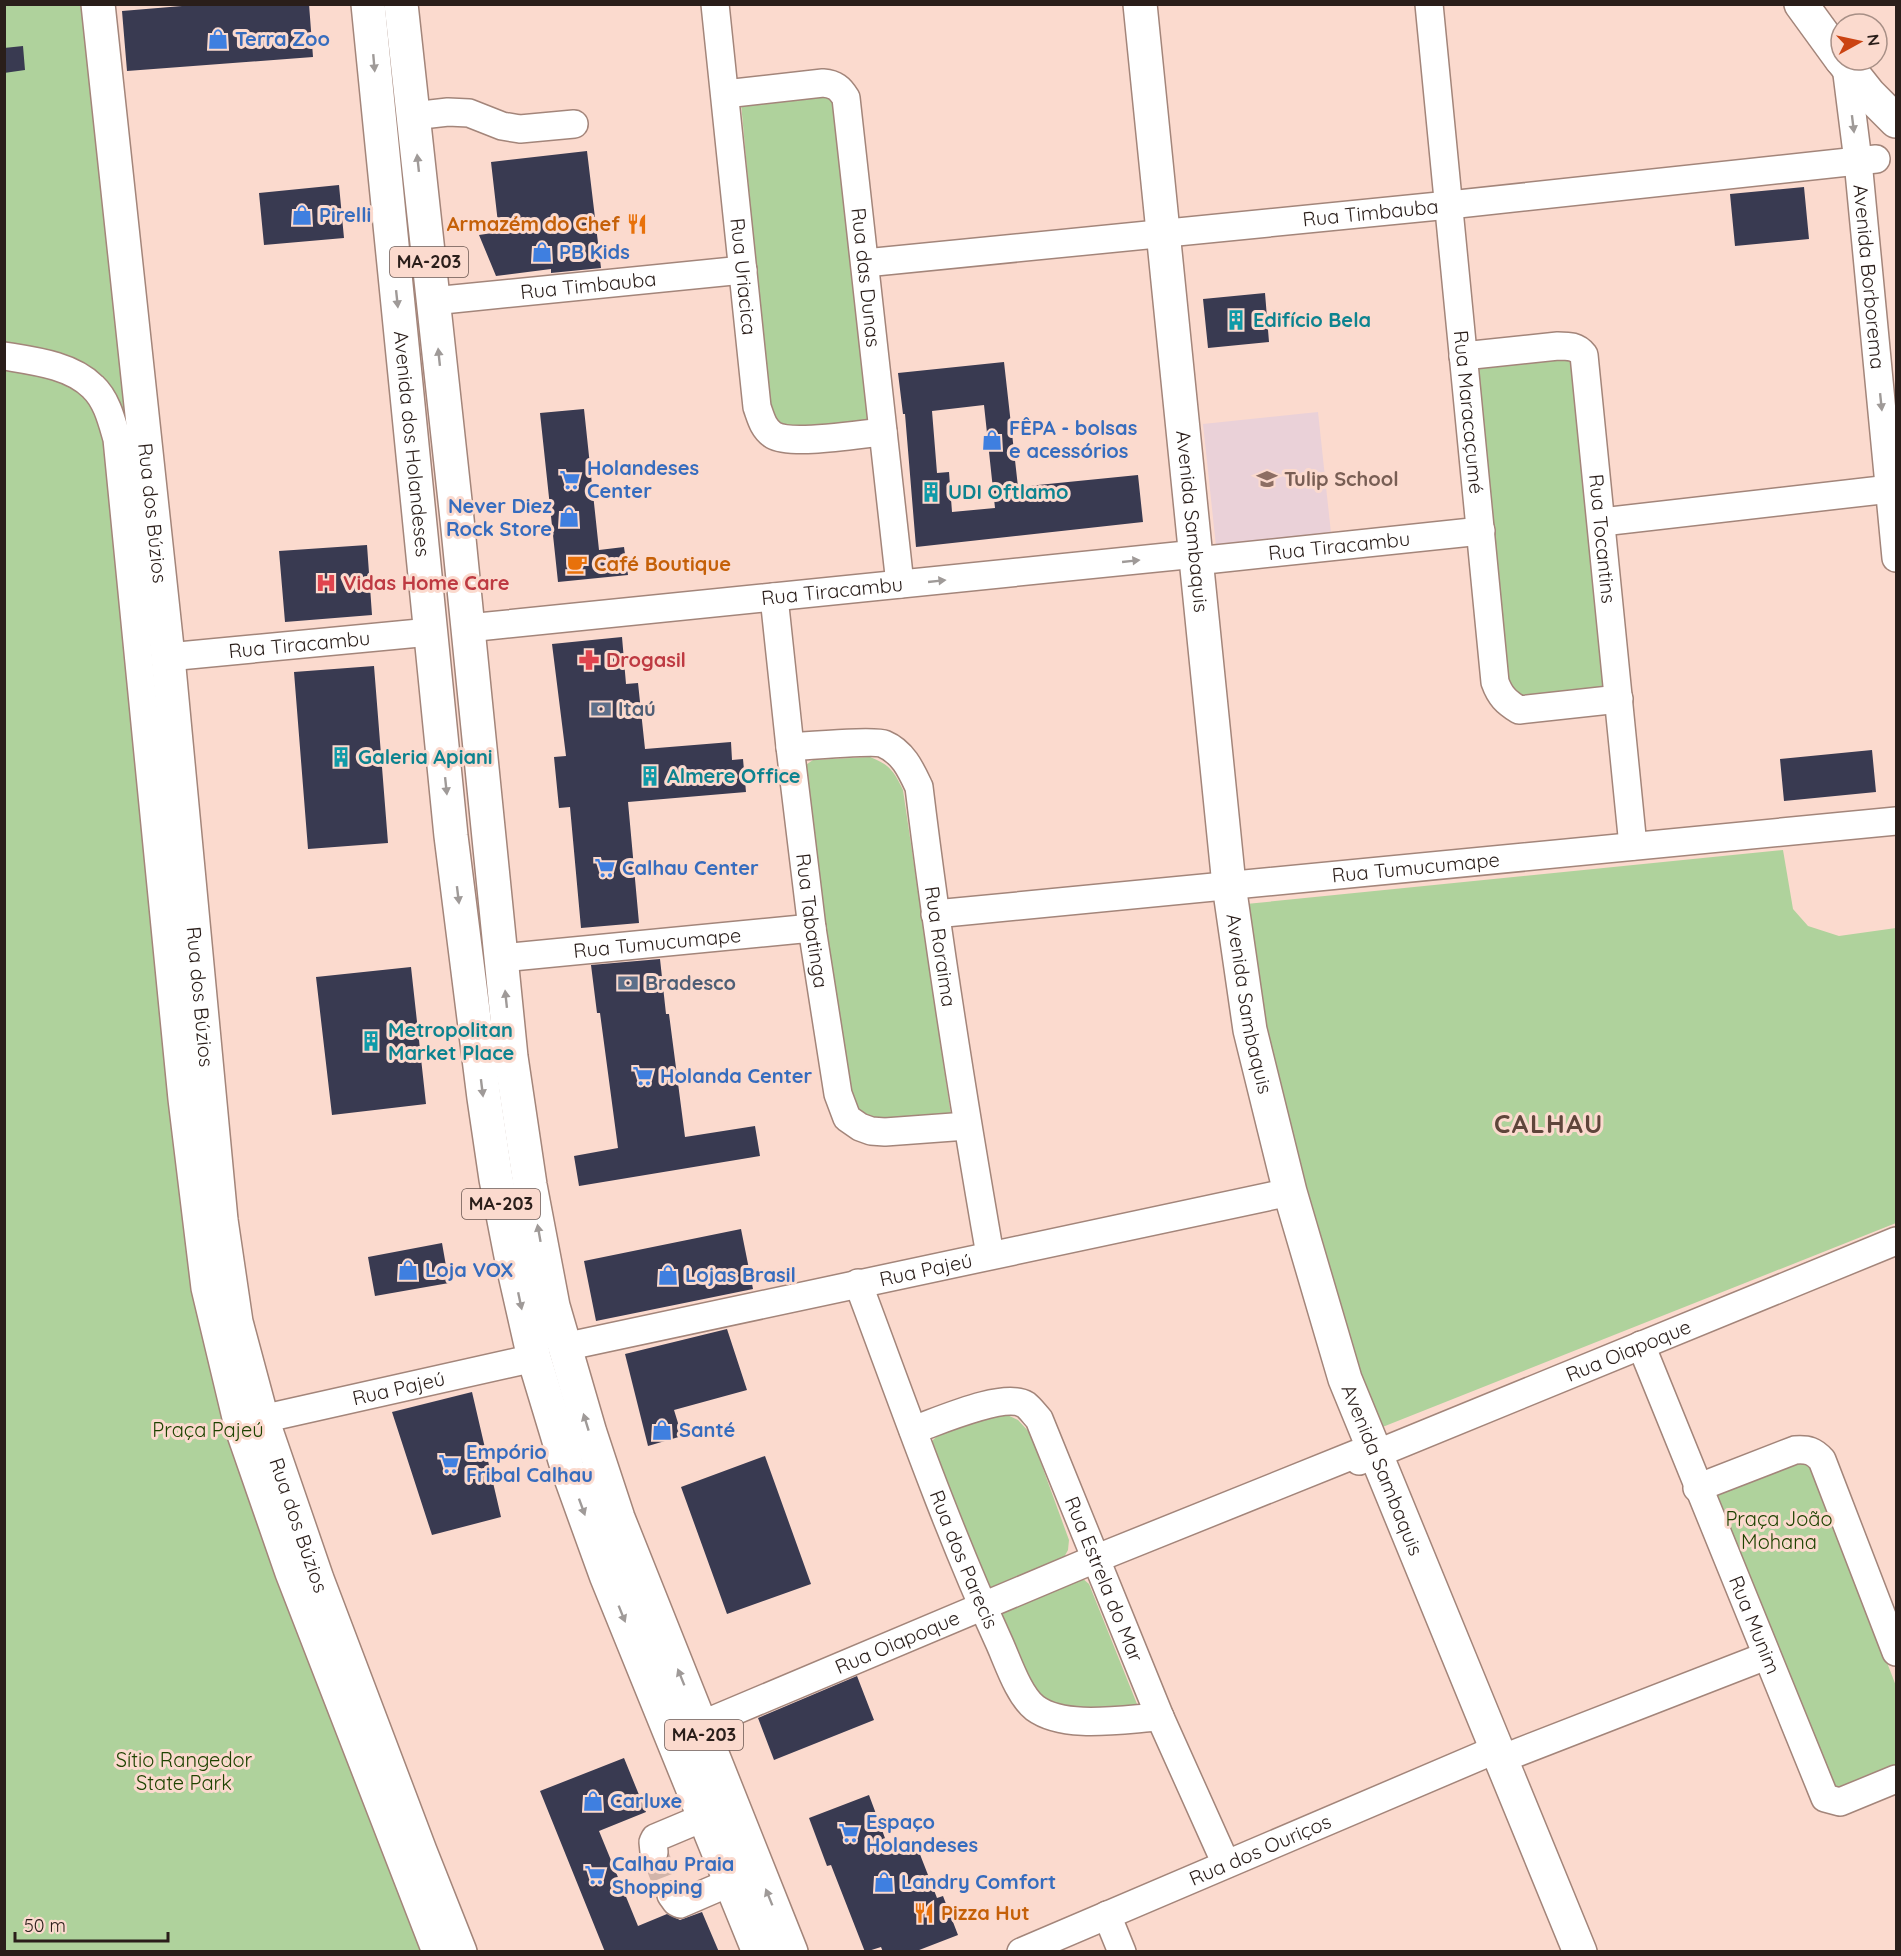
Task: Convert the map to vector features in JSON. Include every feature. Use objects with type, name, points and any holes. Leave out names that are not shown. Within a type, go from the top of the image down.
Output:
[{"type":"main road","name":"Rua dos Búzios","points":[[98,4],[168,657],[228,1274],[243,1352],[262,1419],[317,1579],[460,1952]]},
{"type":"main road","name":"Avenida dos Holandeses","points":[[369,4],[453,848],[496,1179],[549,1352],[590,1433],[618,1518],[790,1952]]},
{"type":"main road","name":"Avenida dos Holandeses","points":[[401,4],[512,1057],[530,1185],[553,1306],[549,1352],[558,1441],[603,1567],[759,1952]]},
{"type":"main road","name":"Avenida Sambaquis","points":[[1124,4],[1155,233],[1191,557],[1221,886],[1237,1026],[1332,1389],[1580,1952]]},
{"type":"main road","name":"Avenida Sambaquis","points":[[1140,4],[1155,233]]},
{"type":"main road","points":[[1801,4],[1829,43]]},
{"type":"main road","points":[[1851,72],[1896,121]]},
{"type":"main road","points":[[406,393],[412,390],[427,389],[433,391],[437,396],[446,493],[457,519]]},
{"type":"main road","points":[[423,560],[431,569],[435,581],[451,705],[454,713],[461,716],[477,714]]},
{"type":"main road","name":"Avenida Sambaquis","points":[[1493,1755],[1561,1952]]},
{"type":"street","name":"Rua Uriacica","points":[[715,4],[757,407],[763,426],[773,434],[795,440],[883,432]]},
{"type":"street","name":"Rua Maracaçumé","points":[[1429,4],[1495,682],[1499,693],[1508,704],[1519,710],[1619,699]]},
{"type":"street","name":"Avenida Borborema","points":[[1845,72],[1867,160],[1896,374]]},
{"type":"street","name":"Rua das Dunas","points":[[725,94],[823,83],[840,88],[846,98],[900,584]]},
{"type":"street","name":"Avenida Borborema","points":[[1869,94],[1867,160],[1896,558]]},
{"type":"street","points":[[413,116],[448,112],[470,113],[502,126],[520,129],[574,124]]},
{"type":"street","name":"Rua Timbauba","points":[[865,263],[1449,205],[1867,160]]},
{"type":"street","name":"Rua Timbauba","points":[[433,301],[743,270]]},
{"type":"street","name":"Rua Tocantins","points":[[1463,356],[1558,345],[1571,346],[1580,350],[1584,355],[1633,846]]},
{"type":"street","points":[[4,356],[42,362],[68,371],[94,387],[108,410],[117,439],[182,1099],[204,1288],[238,1426],[289,1573],[436,1952]]},
{"type":"street","points":[[1602,522],[1890,489]]},
{"type":"street","name":"Rua Tiracambu","points":[[468,628],[900,584],[1481,531]]},
{"type":"street","name":"Rua Tabatinga","points":[[774,597],[812,928],[838,1094],[847,1118],[860,1127],[878,1131],[967,1126]]},
{"type":"street","name":"Rua Tiracambu","points":[[168,657],[430,632]]},
{"type":"street","name":"Rua Roraima","points":[[790,747],[883,743],[898,753],[910,768],[919,787],[935,914],[967,1126],[990,1255]]},
{"type":"street","name":"Rua Tumucumape","points":[[935,914],[1896,821]]},
{"type":"street","name":"Rua Tumucumape","points":[[502,958],[812,928]]},
{"type":"street","name":"Rua Pajeú","points":[[262,1419],[858,1283],[1282,1193]]},
{"type":"street","name":"Rua Oiapoque","points":[[700,1725],[1095,1559],[1363,1456],[1896,1241]]},
{"type":"street","name":"Rua dos Parecis","points":[[858,1283],[983,1607],[1020,1688],[1033,1706],[1050,1717],[1072,1721],[1160,1718]]},
{"type":"street","name":"Rua Munim","points":[[1641,1345],[1697,1488],[1825,1798],[1840,1802],[1896,1779]]},
{"type":"street","name":"Rua Estrela do Mar","points":[[913,1430],[989,1404],[1010,1400],[1026,1405],[1039,1419],[1160,1718],[1227,1864]]},
{"type":"street","points":[[1697,1488],[1795,1450],[1805,1449],[1815,1452],[1822,1460],[1887,1600],[1896,1652]]},
{"type":"street","name":"Rua dos Ouriços","points":[[1021,1952],[1227,1864],[1493,1755],[1766,1656]]},
{"type":"street","points":[[654,1852],[652,1842],[655,1838],[705,1817]]},
{"type":"street","points":[[671,1895],[680,1904],[731,1882]]},
{"type":"street","points":[[1107,1915],[1122,1952]]},
{"type":"shaded area","name":"Tulip School","points":[[1318,412],[1331,533],[1216,546],[1203,424]]},
{"type":"green space","name":"Sítio Rangedor State Park","points":[[86,4],[212,1293],[442,1951],[5,1952],[4,5]]},
{"type":"green space","points":[[823,92],[834,99],[870,410],[867,425],[779,427],[769,411],[741,103]]},
{"type":"green space","points":[[1570,359],[1605,687],[1519,700],[1503,681],[1475,368]]},
{"type":"green space","points":[[870,757],[891,769],[903,790],[951,1115],[868,1119],[855,1112],[848,1093],[800,769],[813,760]]},
{"type":"green space","points":[[1783,850],[1793,909],[1808,926],[1839,936],[1896,928],[1896,1223],[1380,1428],[1351,1359],[1264,1029],[1246,904]]},
{"type":"green space","points":[[1001,1412],[1018,1420],[1030,1433],[1069,1540],[1068,1550],[1062,1561],[999,1589],[989,1587],[931,1455],[932,1441],[941,1432]]},
{"type":"green space","name":"Praça João Mohana","points":[[1800,1456],[1810,1461],[1896,1686],[1896,1767],[1838,1793],[1828,1786],[1708,1500]]},
{"type":"green space","points":[[1082,1578],[1089,1584],[1141,1714],[1056,1711],[1037,1699],[998,1623],[1005,1610]]},
{"type":"building","name":"Terra Zoo","points":[[206,4],[309,4],[313,57],[127,71],[122,11]]},
{"type":"building","points":[[23,46],[25,70],[4,73],[4,48]]},
{"type":"building","points":[[587,151],[601,268],[551,273],[551,269],[496,276],[479,235],[499,232],[491,162]]},
{"type":"building","name":"Pirelli","points":[[339,185],[344,238],[264,245],[259,193]]},
{"type":"building","points":[[1804,187],[1809,239],[1735,246],[1730,194]]},
{"type":"building","name":"Edifício Bela","points":[[1265,293],[1269,342],[1208,348],[1203,299]]},
{"type":"building","points":[[1004,362],[1018,487],[1138,475],[1143,522],[916,547],[905,414],[903,414],[898,373]],"holes":[[[984,405],[995,508],[952,512],[949,472],[937,473],[932,411]]]},
{"type":"building","name":"Holandeses Center","points":[[584,409],[599,550],[624,547],[628,575],[558,582],[540,413]]},
{"type":"building","name":"Vidas Home Care","points":[[367,545],[372,615],[285,622],[279,551]]},
{"type":"building","points":[[622,637],[626,684],[638,683],[645,749],[731,742],[732,760],[743,759],[746,792],[628,802],[639,923],[581,928],[570,807],[559,808],[554,757],[566,756],[552,644]]},
{"type":"building","name":"Galeria Apiani","points":[[374,666],[388,843],[308,849],[294,672]]},
{"type":"building","points":[[1872,750],[1876,792],[1784,801],[1780,759]]},
{"type":"building","points":[[660,959],[685,1137],[755,1126],[760,1156],[579,1186],[574,1156],[618,1148],[600,1013],[597,1013],[591,965]]},
{"type":"building","name":"Metropolitan Market Place","points":[[411,967],[426,1104],[332,1115],[316,977]]},
{"type":"building","name":"Lojas Brasil","points":[[741,1229],[753,1289],[596,1321],[584,1261]]},
{"type":"building","name":"Loja VOX","points":[[442,1243],[449,1283],[375,1296],[368,1257]]},
{"type":"building","points":[[727,1329],[747,1390],[674,1410],[682,1436],[648,1446],[625,1354]]},
{"type":"building","name":"Empório Fribal Calhau","points":[[472,1392],[501,1517],[432,1535],[392,1412]]},
{"type":"building","points":[[765,1456],[811,1584],[727,1614],[681,1487]]},
{"type":"building","points":[[857,1676],[874,1720],[774,1760],[758,1718]]},
{"type":"building","points":[[624,1758],[646,1812],[599,1831],[638,1926],[667,1914],[680,1920],[702,1912],[719,1952],[605,1952],[540,1791]]},
{"type":"building","points":[[869,1795],[889,1849],[914,1839],[937,1898],[943,1896],[958,1935],[914,1952],[883,1952],[881,1947],[865,1952],[831,1865],[827,1866],[809,1818]]},
{"type":"tunnel","points":[[654,1852],[671,1895]]},
{"type":"place","name":"Terra Zoo","points":[[218,39]]},
{"type":"place","name":"Pirelli","points":[[302,215]]},
{"type":"place","name":"Armazém do Chef","points":[[637,224]]},
{"type":"place","name":"PB Kids","points":[[542,252]]},
{"type":"place","name":"Edifício Bela","points":[[1236,320]]},
{"type":"place","name":"FÊPA - bolsas e acessórios","points":[[992,440]]},
{"type":"place","name":"Tulip School","points":[[1267,479]]},
{"type":"place","name":"Holandeses Center","points":[[570,480]]},
{"type":"place","name":"UDI Oftlamo","points":[[931,492]]},
{"type":"place","name":"Never Diez Rock Store","points":[[569,517]]},
{"type":"place","name":"Café Boutique","points":[[577,564]]},
{"type":"place","name":"Vidas Home Care","points":[[326,583]]},
{"type":"place","name":"Drogasil","points":[[589,660]]},
{"type":"place","name":"Itaú","points":[[601,709]]},
{"type":"place","name":"Galeria Apiani","points":[[341,757]]},
{"type":"place","name":"Almere Office","points":[[650,776]]},
{"type":"place","name":"Calhau Center","points":[[605,868]]},
{"type":"place","name":"Bradesco","points":[[628,983]]},
{"type":"place","name":"Metropolitan Market Place","points":[[371,1041]]},
{"type":"place","name":"Holanda Center","points":[[643,1076]]},
{"type":"place","name":"Loja VOX","points":[[408,1270]]},
{"type":"place","name":"Lojas Brasil","points":[[668,1275]]},
{"type":"place","name":"Santé","points":[[662,1430]]},
{"type":"place","name":"Empório Fribal Calhau","points":[[449,1464]]},
{"type":"place","name":"Carluxe","points":[[593,1801]]},
{"type":"place","name":"Espaço Holandeses","points":[[849,1833]]},
{"type":"place","name":"Calhau Praia Shopping","points":[[595,1875]]},
{"type":"place","name":"Landry Comfort","points":[[884,1882]]},
{"type":"place","name":"Pizza Hut","points":[[924,1913]]},
{"type":"district","name":"CALHAU","points":[[1549,1124]]},
{"type":"park label","name":"Praça Pajeú","points":[[208,1430]]}]
